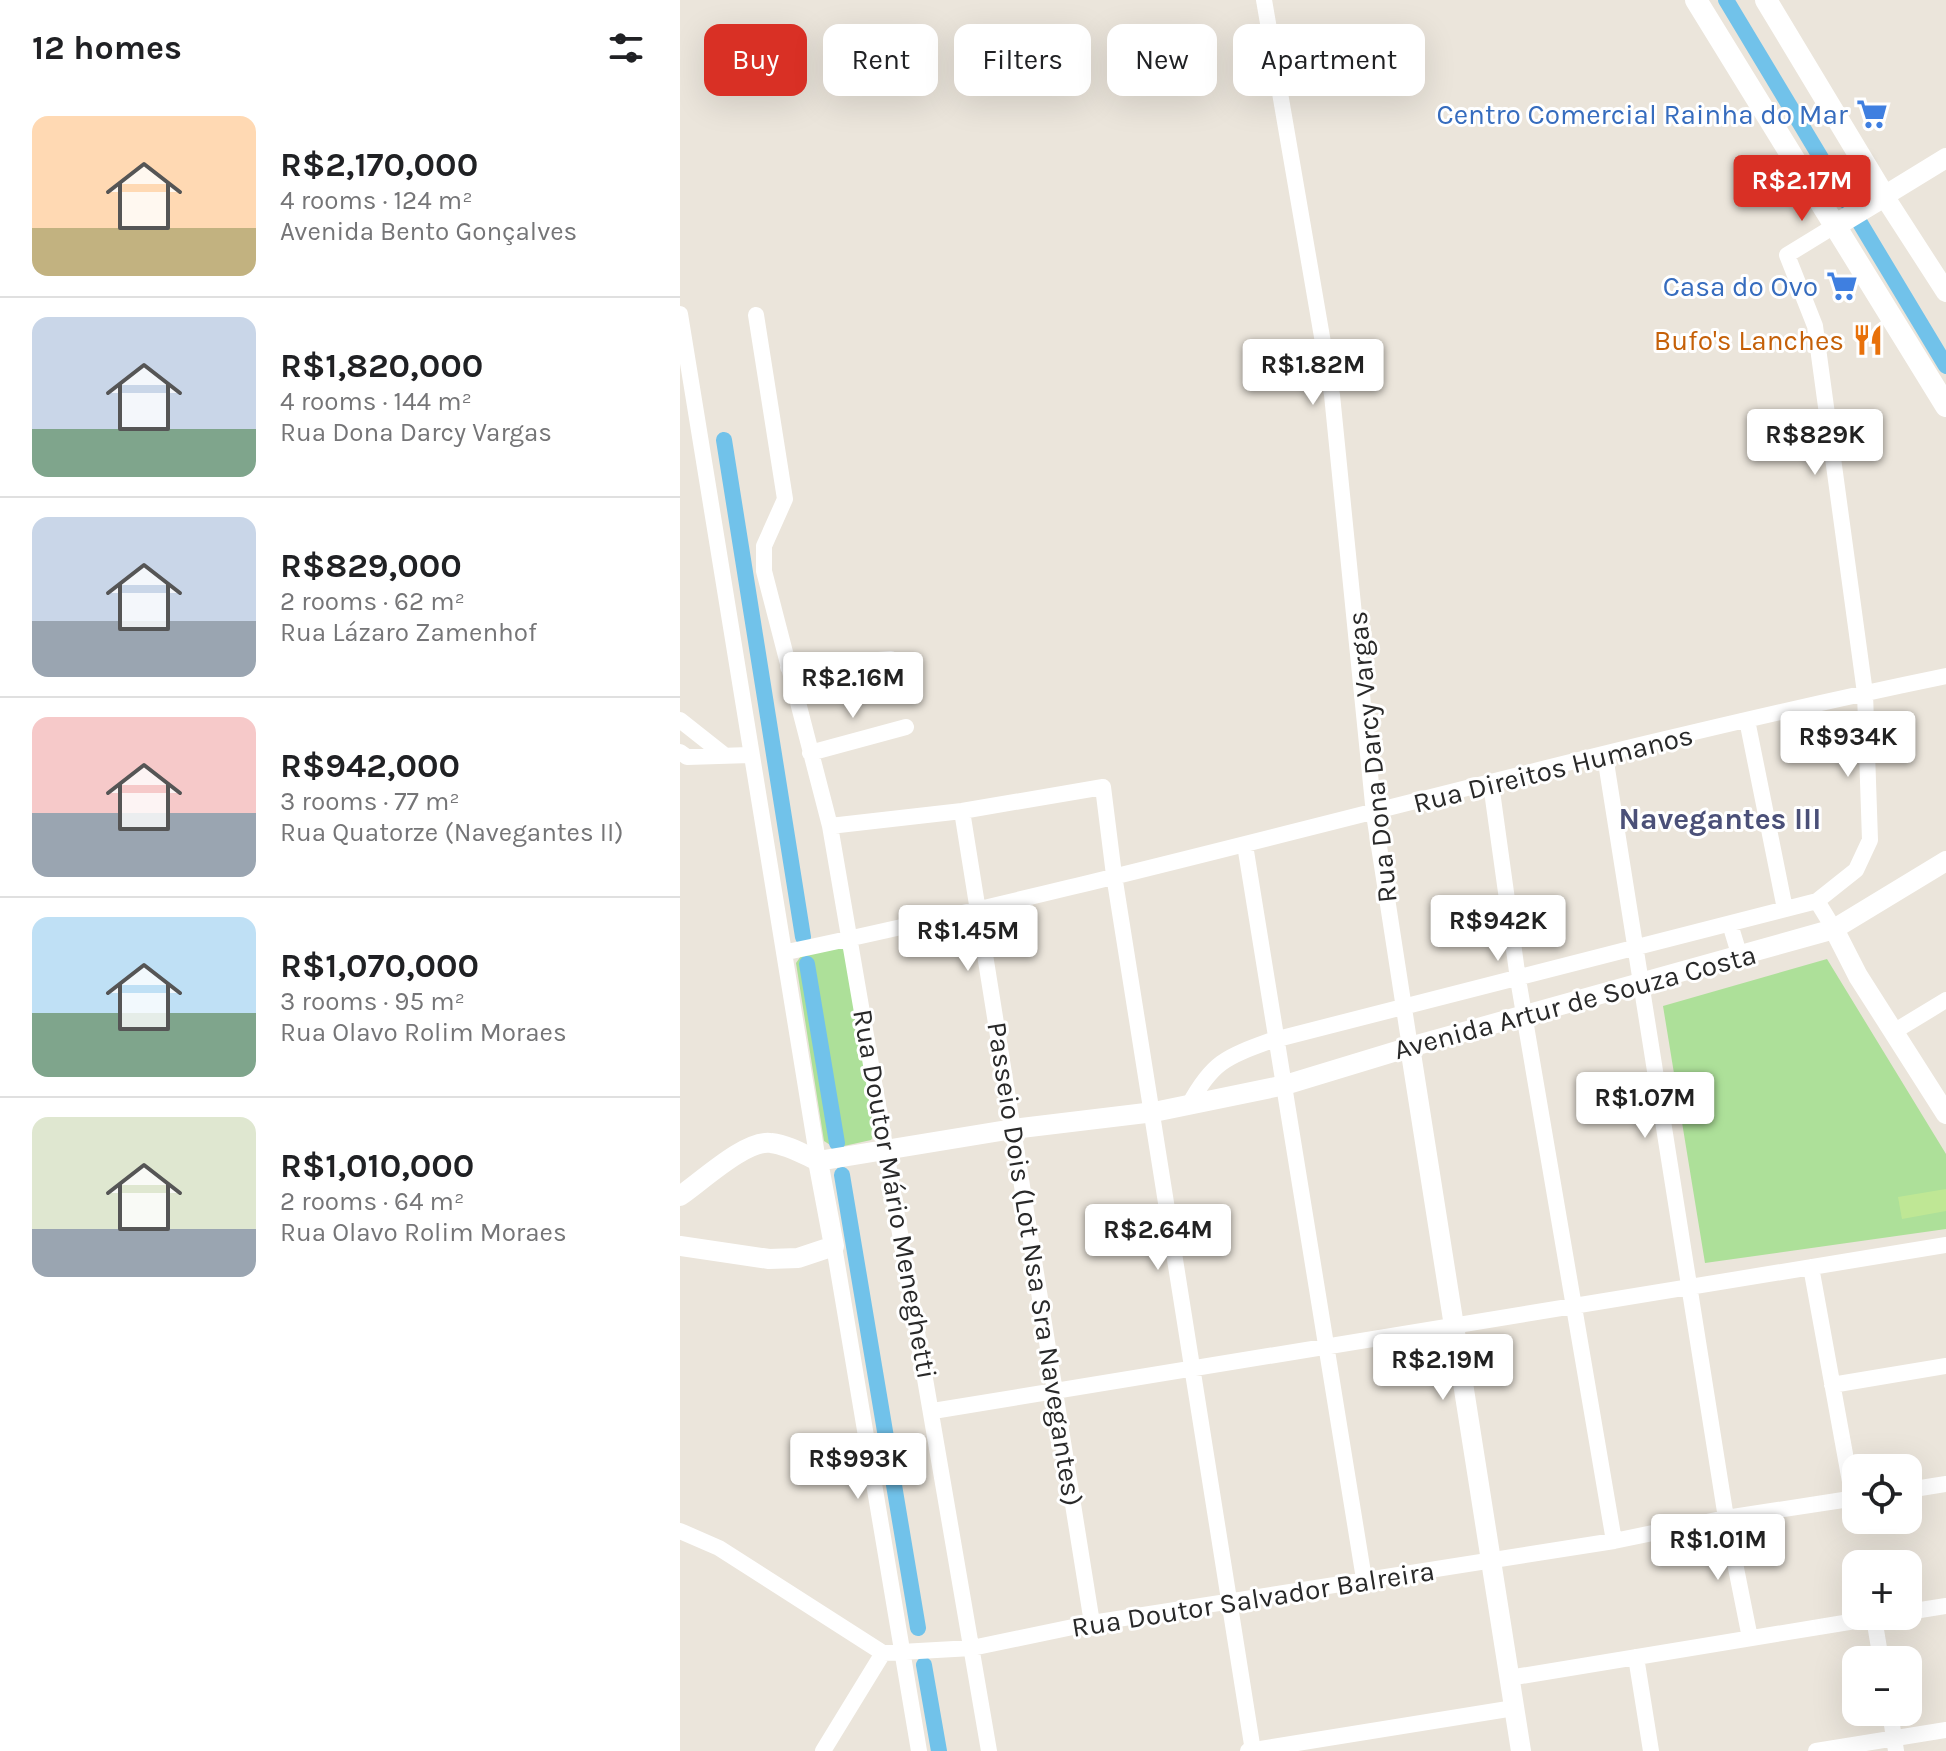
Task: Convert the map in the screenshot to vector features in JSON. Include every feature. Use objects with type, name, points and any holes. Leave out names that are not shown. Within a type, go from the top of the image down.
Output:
[{"type":"main road","points":[[1696,0],[1839,218],[1946,406]]},
{"type":"main road","points":[[1766,0],[1879,195],[1839,218]]},
{"type":"street","name":"Rua Dona Darcy Vargas","points":[[1264,0],[1332,395],[1374,814],[1521,1751]]},
{"type":"street","points":[[1946,158],[1879,195],[1946,292]]},
{"type":"street","points":[[1839,218],[1787,255],[1815,326],[1865,693]]},
{"type":"street","points":[[680,314],[750,755],[787,952],[818,1161],[919,1751]]},
{"type":"street","name":"Rua Doutor Mário Meneghetti","points":[[756,315],[785,499],[764,546],[764,571],[830,826],[933,1411],[989,1751]]},
{"type":"street","points":[[680,429],[693,409]]},
{"type":"street","points":[[788,667],[891,659]]},
{"type":"street","name":"Rua Direitos Humanos","points":[[787,952],[1374,814],[1747,720],[1946,676]]},
{"type":"street","name":"Avenida Artur de Souza Costa","points":[[1189,1105],[1213,1067],[1231,1055],[1404,1007],[1817,901],[1856,870],[1870,840],[1865,693]]},
{"type":"street","points":[[680,720],[723,754]]},
{"type":"street","points":[[1747,720],[1785,909]]},
{"type":"street","points":[[810,753],[906,727]]},
{"type":"street","points":[[682,758],[700,736]]},
{"type":"street","points":[[682,758],[750,755]]},
{"type":"street","points":[[1605,756],[1726,1518],[1750,1638]]},
{"type":"street","points":[[1491,784],[1518,979],[1614,1541]]},
{"type":"street","points":[[830,826],[962,811],[1103,787],[1114,875],[1154,1112],[1251,1751],[1514,1708]]},
{"type":"street","name":"Passeio Dois (Lot Nsa Sra Navegantes)","points":[[962,811],[1092,1623]]},
{"type":"street","points":[[1245,845],[1364,1579]]},
{"type":"street","name":"Avenida Artur de Souza Costa","points":[[818,1161],[1013,1129],[1154,1112],[1285,1085],[1525,1014],[1641,985],[1834,929],[1946,861]]},
{"type":"street","points":[[1817,901],[1858,976],[1946,1114]]},
{"type":"street","points":[[1730,924],[1740,957]]},
{"type":"street","points":[[1895,1031],[1946,1000]]},
{"type":"street","points":[[680,1196],[730,1159],[767,1142],[789,1147],[818,1161]]},
{"type":"street","points":[[933,1411],[1946,1245]]},
{"type":"street","points":[[680,1246],[769,1259],[798,1258],[834,1246]]},
{"type":"street","points":[[1811,1267],[1845,1454]]},
{"type":"street","points":[[1832,1385],[1946,1366]]},
{"type":"street","points":[[1922,1488],[1946,1484]]},
{"type":"street","name":"Rua Doutor Salvador Balreira","points":[[883,1653],[972,1648],[1092,1623],[1614,1541],[1726,1518],[1842,1500]]},
{"type":"street","points":[[680,1531],[719,1548],[883,1653],[823,1751]]},
{"type":"street","points":[[1922,1610],[1946,1606]]},
{"type":"street","points":[[1509,1678],[1842,1623]]},
{"type":"street","points":[[1636,1657],[1651,1751]]},
{"type":"street","points":[[1816,1751],[1895,1745],[1946,1730]]},
{"type":"green space","points":[[841,948],[845,950],[876,1132],[871,1140],[835,1148],[824,1141],[796,963],[801,956]]},
{"type":"green space","points":[[1827,959],[1946,1154],[1946,1229],[1705,1263],[1663,1006]]},
{"type":"green space","points":[[1946,1189],[1946,1211],[1902,1219],[1898,1197]]},
{"type":"waterway","points":[[1726,0],[1946,366]]},
{"type":"waterway","points":[[724,440],[803,937]]},
{"type":"waterway","points":[[807,964],[837,1143]]},
{"type":"waterway","points":[[842,1175],[918,1628]]},
{"type":"waterway","points":[[924,1665],[939,1751]]},
{"type":"place","name":"Centro Comercial Rainha do Mar","points":[[1872,114]]},
{"type":"place","name":"Casa do Ovo","points":[[1842,286]]},
{"type":"place","name":"Bufo's Lanches","points":[[1868,340]]},
{"type":"district","name":"Navegantes III","points":[[1720,819]]}]
